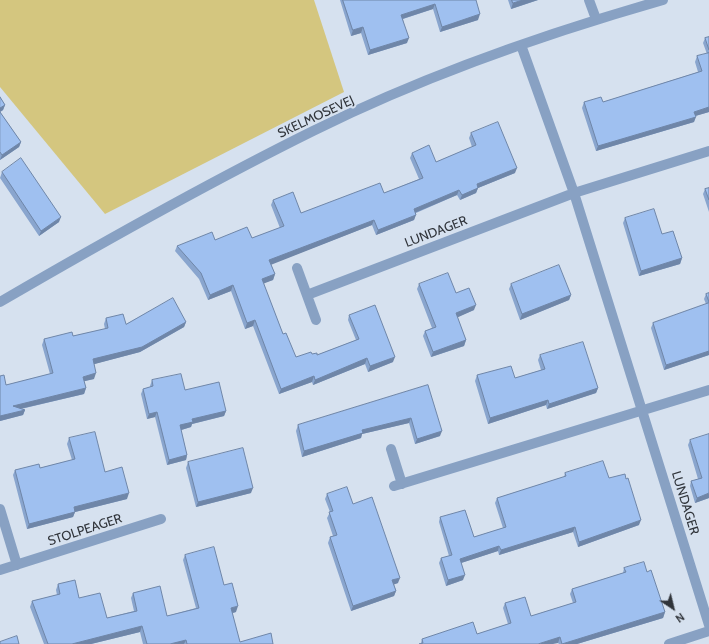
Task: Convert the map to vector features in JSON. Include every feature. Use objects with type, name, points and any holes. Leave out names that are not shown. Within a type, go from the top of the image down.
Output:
[{"type":"street","points":[[589,0],[596,19]]},
{"type":"street","name":"SKELMOSEVEJ","points":[[0,302],[129,226],[314,130],[425,82],[521,45],[596,19],[663,0]]},
{"type":"street","name":"LUNDAGER","points":[[521,45],[574,192],[709,625]]},
{"type":"street","name":"LUNDAGER","points":[[307,295],[574,192],[709,151]]},
{"type":"street","points":[[297,268],[316,320]]},
{"type":"street","points":[[391,449],[398,485],[709,390]]},
{"type":"street","points":[[0,509],[17,565]]},
{"type":"street","name":"STOLPEAGER","points":[[0,570],[161,519]]},
{"type":"street","points":[[669,644],[709,631]]},
{"type":"shaded area","points":[[0,0],[314,0],[344,92],[105,214],[0,87]]},
{"type":"building","points":[[343,0],[476,0],[480,14],[442,27],[435,4],[401,15],[409,38],[370,50],[363,27],[353,30]]},
{"type":"building","points":[[512,0],[523,0],[513,3]]},
{"type":"building","points":[[709,37],[709,50],[705,38]]},
{"type":"building","points":[[709,53],[709,107],[694,112],[696,117],[598,146],[584,102],[601,97],[603,102],[702,71],[697,56]]},
{"type":"building","points":[[0,97],[5,105],[0,108]]},
{"type":"building","points":[[0,112],[21,142],[2,155],[0,152]]},
{"type":"building","points":[[498,122],[517,168],[477,184],[478,188],[462,195],[459,190],[414,209],[416,215],[378,230],[374,220],[269,260],[275,274],[262,279],[283,334],[286,333],[296,357],[311,352],[312,354],[317,353],[317,355],[359,339],[349,315],[375,305],[395,357],[370,366],[367,358],[315,380],[314,376],[281,389],[255,320],[247,323],[233,285],[210,295],[201,273],[177,246],[212,232],[215,240],[247,227],[252,238],[284,226],[273,200],[293,192],[301,213],[380,183],[384,193],[423,178],[412,153],[429,145],[436,162],[476,145],[471,133]]},
{"type":"building","points":[[21,158],[61,217],[41,231],[2,172]]},
{"type":"building","points":[[709,188],[709,200],[705,189]]},
{"type":"building","points":[[654,209],[662,234],[673,231],[682,258],[641,271],[625,218]]},
{"type":"building","points":[[559,265],[571,295],[522,314],[511,284]]},
{"type":"building","points":[[448,273],[456,293],[469,288],[476,305],[456,313],[466,340],[433,352],[425,331],[436,327],[419,284]]},
{"type":"building","points":[[709,293],[709,302],[706,294]]},
{"type":"building","points":[[173,298],[186,322],[142,347],[93,359],[96,373],[83,377],[86,388],[13,406],[25,410],[0,416],[0,376],[4,375],[6,385],[53,373],[44,339],[72,332],[73,336],[108,328],[106,318],[123,314],[126,324]]},
{"type":"building","points":[[709,303],[709,351],[666,365],[653,323]]},
{"type":"building","points":[[583,342],[598,388],[549,404],[548,400],[490,418],[477,375],[511,366],[515,378],[545,369],[540,355]]},
{"type":"building","points":[[181,374],[185,390],[219,382],[226,411],[192,419],[193,422],[180,425],[187,455],[169,460],[157,412],[149,414],[143,389],[153,386],[152,380]]},
{"type":"building","points":[[428,385],[442,431],[417,439],[411,418],[362,430],[363,433],[304,451],[298,425]]},
{"type":"building","points":[[95,432],[105,472],[122,467],[129,493],[74,507],[75,512],[29,524],[15,470],[39,464],[40,468],[75,459],[69,438]]},
{"type":"building","points":[[709,434],[709,493],[697,498],[691,481],[702,478],[690,440]]},
{"type":"building","points":[[243,448],[253,488],[198,502],[188,462]]},
{"type":"building","points":[[603,461],[609,478],[625,474],[626,479],[628,478],[641,520],[579,542],[575,527],[501,550],[499,546],[460,559],[465,575],[448,580],[441,558],[452,555],[440,517],[465,510],[474,537],[506,527],[497,498],[566,476],[565,473]]},
{"type":"building","points":[[347,487],[353,504],[372,497],[400,578],[392,580],[396,591],[353,606],[330,537],[337,535],[329,512],[333,511],[327,494]]},
{"type":"building","points":[[214,547],[224,585],[232,583],[238,606],[231,608],[240,642],[271,633],[273,644],[187,644],[186,640],[170,644],[147,644],[142,626],[72,644],[48,644],[32,601],[60,594],[58,584],[75,580],[79,598],[100,593],[107,618],[137,611],[133,593],[160,586],[167,616],[199,608],[185,555]]},
{"type":"building","points":[[644,562],[647,572],[651,570],[665,612],[562,644],[560,637],[538,644],[419,644],[423,643],[422,639],[473,622],[477,634],[511,623],[505,603],[525,597],[531,616],[576,602],[572,589],[626,572],[624,568]]},
{"type":"building","points":[[17,636],[19,644],[0,644],[0,642]]}]
